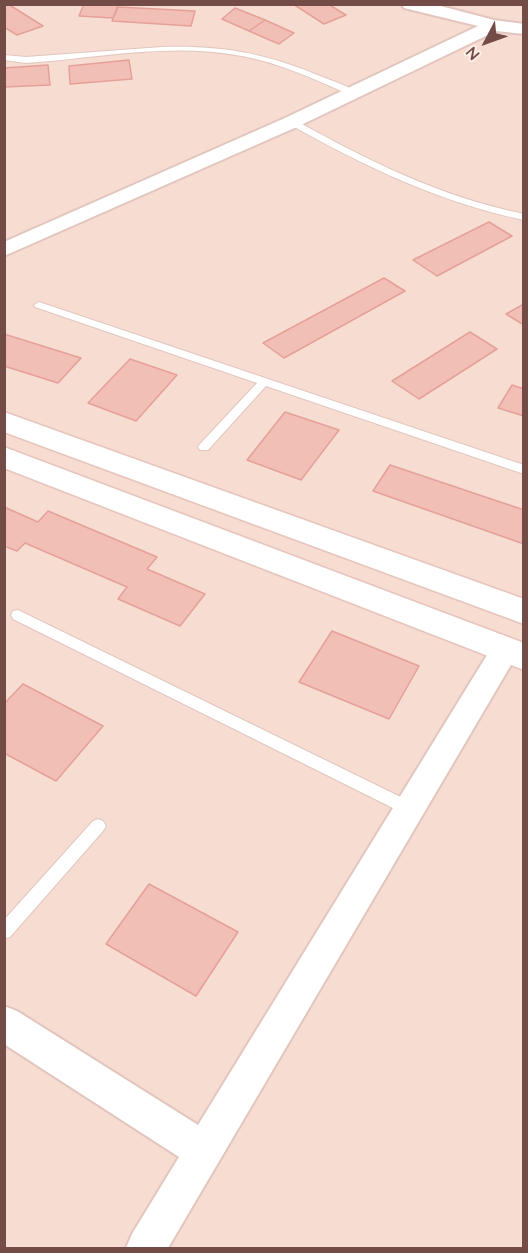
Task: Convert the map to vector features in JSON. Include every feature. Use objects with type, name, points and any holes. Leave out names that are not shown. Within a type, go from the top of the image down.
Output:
[{"type":"street","points":[[410,4],[494,25],[524,29]]},
{"type":"street","points":[[4,250],[292,122],[494,25]]},
{"type":"street","points":[[4,421],[524,612]]},
{"type":"street","points":[[4,457],[514,654],[410,809],[146,1248]]},
{"type":"street","points":[[4,1023],[204,1151]]},
{"type":"lane","points":[[4,57],[26,60],[170,50],[217,50],[261,58],[353,93]]},
{"type":"lane","points":[[292,122],[356,158],[409,184],[465,204],[518,216],[524,209]]},
{"type":"lane","points":[[39,305],[524,470]]},
{"type":"lane","points":[[204,447],[264,382]]},
{"type":"lane","points":[[18,615],[410,809]]},
{"type":"lane","points":[[4,932],[98,826]]},
{"type":"shaded area","points":[[5,5],[523,5],[523,1248],[5,1248]]},
{"type":"building","points":[[4,4],[8,4],[43,26],[17,35],[4,27]]},
{"type":"building","points":[[84,4],[118,5],[113,18],[79,16]]},
{"type":"building","points":[[293,4],[328,4],[346,15],[324,24]]},
{"type":"building","points":[[118,7],[195,11],[191,26],[112,21]]},
{"type":"building","points":[[235,8],[265,20],[249,31],[222,19]]},
{"type":"building","points":[[265,20],[294,33],[279,44],[249,31]]},
{"type":"building","points":[[129,60],[132,79],[70,84],[69,66]]},
{"type":"building","points":[[48,65],[50,85],[4,87],[4,68]]},
{"type":"building","points":[[489,222],[512,236],[437,276],[413,260]]},
{"type":"building","points":[[384,278],[405,291],[284,358],[263,343]]},
{"type":"building","points":[[524,304],[524,325],[506,314]]},
{"type":"building","points":[[470,332],[497,349],[419,399],[392,381]]},
{"type":"building","points":[[4,334],[81,358],[58,383],[4,366]]},
{"type":"building","points":[[130,359],[177,375],[136,421],[88,403]]},
{"type":"building","points":[[512,385],[524,389],[524,416],[498,408]]},
{"type":"building","points":[[285,412],[339,430],[301,480],[247,460]]},
{"type":"building","points":[[390,465],[524,510],[524,544],[373,491]]},
{"type":"building","points":[[4,507],[38,522],[48,511],[157,557],[147,569],[205,594],[180,626],[118,599],[127,587],[25,543],[17,551],[4,546]]},
{"type":"building","points":[[332,631],[419,666],[389,719],[299,682]]},
{"type":"building","points":[[23,684],[103,726],[56,781],[4,753],[4,704]]},
{"type":"building","points":[[149,884],[238,932],[196,996],[106,944]]}]
